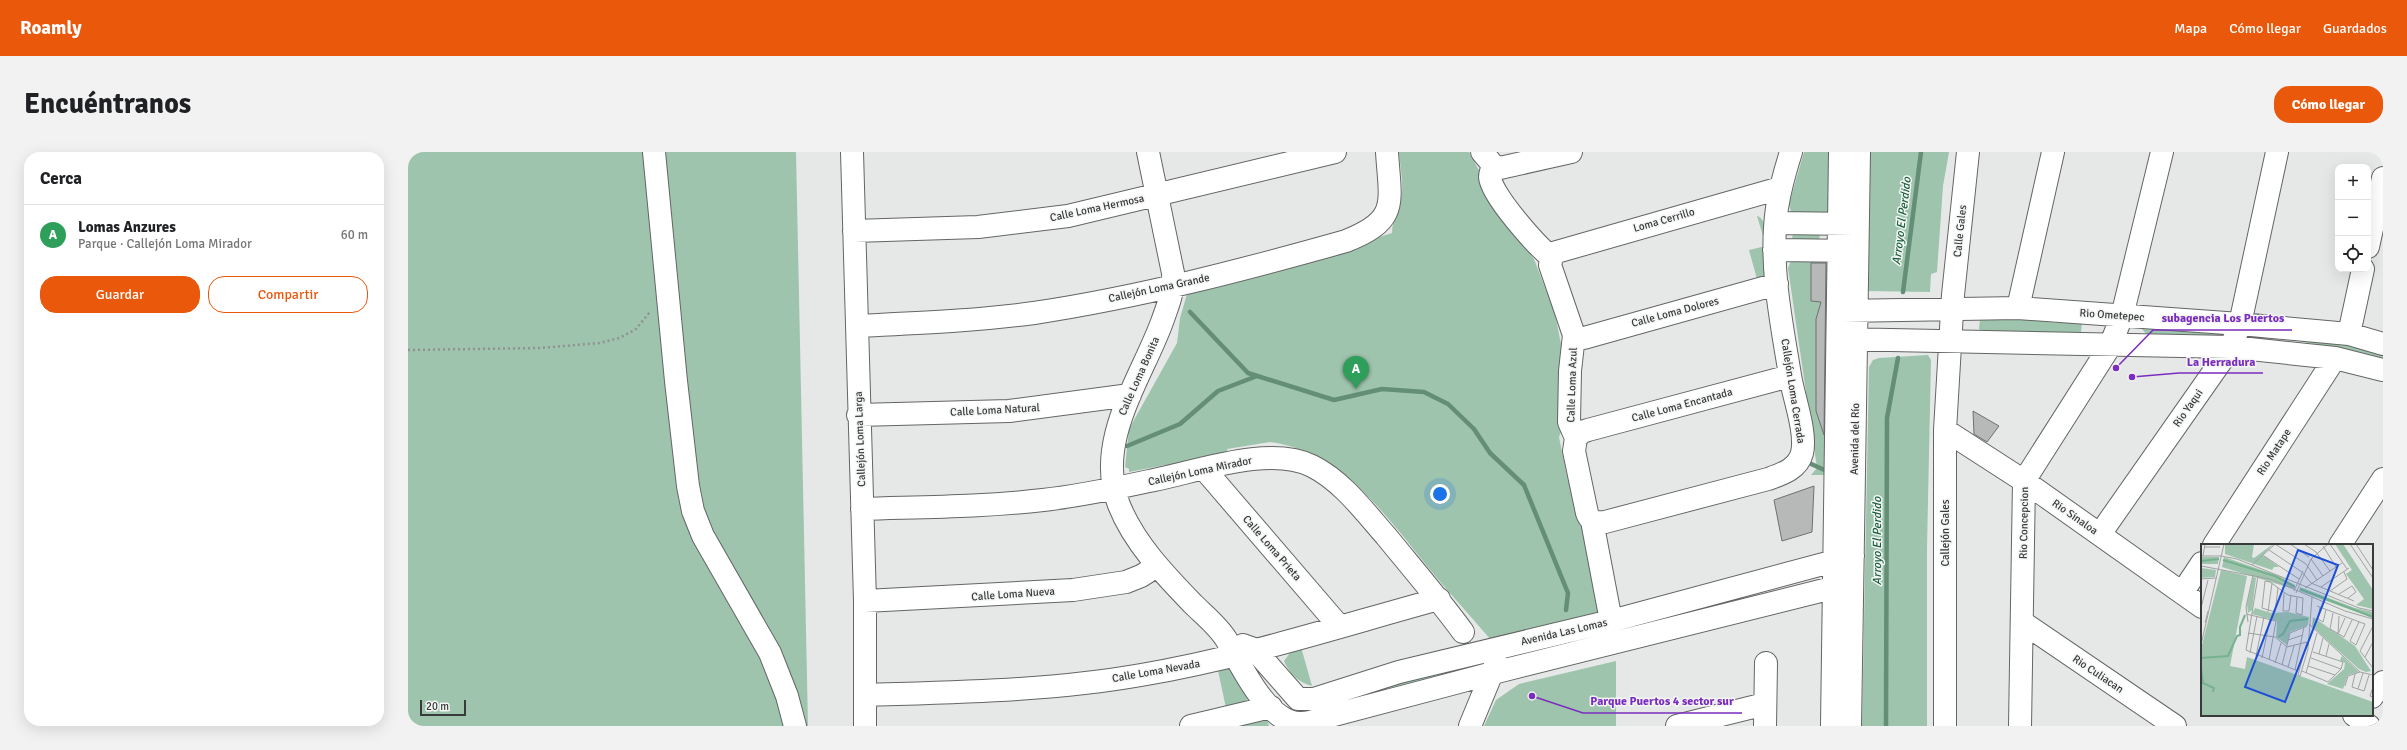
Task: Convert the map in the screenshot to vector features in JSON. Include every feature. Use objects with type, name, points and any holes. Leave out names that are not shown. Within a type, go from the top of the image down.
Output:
[{"type":"street","points":[[654,152],[676,381],[688,486],[693,511],[703,536],[770,653],[787,696],[795,726]]},
{"type":"street","name":"Callejón Loma Larga","points":[[852,152],[858,415],[865,602],[865,726]]},
{"type":"street","name":"Calle Loma Bonita","points":[[1148,152],[1158,195],[1174,287],[1156,338],[1118,424],[1112,472],[1114,489],[1128,523],[1157,566],[1229,647],[1252,686],[1289,724]]},
{"type":"street","name":"Calle Loma Hermosa","points":[[854,231],[978,227],[1068,216],[1335,152]]},
{"type":"street","name":"Callejón Loma Grande","points":[[857,326],[976,320],[1027,314],[1174,287],[1346,241],[1374,227],[1385,217],[1390,204],[1387,152]]},
{"type":"street","points":[[1487,159],[1500,168],[1571,152]]},
{"type":"street","name":"Callejón Loma Cerrada","points":[[1592,520],[1596,523],[1605,522],[1768,479],[1785,473],[1797,465],[1802,452],[1802,437],[1790,376],[1776,284],[1774,250],[1780,188],[1791,152]]},
{"type":"street","name":"Avenida del Río","points":[[1840,152],[1849,224]]},
{"type":"street","name":"Avenida del Río","points":[[1850,726],[1843,558],[1834,430],[1854,339],[1854,311],[1848,251],[1849,224],[1859,152]]},
{"type":"street","name":"Calle Gales","points":[[1950,341],[1968,152]]},
{"type":"street","points":[[2018,308],[2053,152]]},
{"type":"street","name":"Rio Concepcion","points":[[2020,726],[2024,481],[2110,346],[2122,316],[2162,152]]},
{"type":"street","name":"Rio Yaqui","points":[[2100,534],[2231,347],[2240,324],[2277,152]]},
{"type":"street","points":[[1487,159],[1490,177],[1496,192],[1536,245],[1551,257]]},
{"type":"street","points":[[2370,236],[2383,178]]},
{"type":"street","name":"Loma Cerrillo","points":[[1551,257],[1553,253],[1571,246],[1780,188]]},
{"type":"street","points":[[1776,223],[1849,224]]},
{"type":"street","points":[[1774,250],[1848,251]]},
{"type":"street","name":"Calle Loma Azul","points":[[1551,257],[1550,265],[1574,335],[1570,371],[1570,422],[1576,438]]},
{"type":"street","points":[[2349,334],[2362,272]]},
{"type":"street","name":"Calle Loma Dolores","points":[[1574,335],[1579,338],[1584,338],[1776,284]]},
{"type":"street","name":"Rio Ometepec","points":[[1854,311],[2018,308],[2240,324],[2349,334],[2383,344]]},
{"type":"street","points":[[1854,339],[2110,346],[2231,347],[2335,358],[2383,370]]},
{"type":"street","name":"Callejón Gales","points":[[1945,726],[1945,430],[1950,341]]},
{"type":"street","name":"Rio Matape","points":[[2215,544],[2335,358]]},
{"type":"street","name":"Calle Loma Encantada","points":[[1576,438],[1582,432],[1588,430],[1790,376]]},
{"type":"street","name":"Calle Loma Natural","points":[[858,415],[1009,411],[1130,395]]},
{"type":"street","name":"Rio Sinaloa","points":[[1945,430],[2024,481],[2201,606]]},
{"type":"street","points":[[1576,438],[1574,451],[1587,513],[1592,520],[1611,621]]},
{"type":"street","name":"Callejón Loma Mirador","points":[[862,509],[996,505],[1081,496],[1204,470],[1248,459],[1266,458],[1298,460],[1312,466],[1333,480],[1355,500],[1439,599],[1463,632]]},
{"type":"street","name":"Calle Loma Prieta","points":[[1204,470],[1339,626]]},
{"type":"street","points":[[2341,544],[2383,479]]},
{"type":"street","name":"Avenida Las Lomas","points":[[1298,698],[1314,699],[1399,672],[1501,646],[1611,621],[1843,558]]},
{"type":"street","points":[[2182,593],[2201,564]]},
{"type":"street","name":"Calle Loma Nueva","points":[[865,602],[1073,590],[1126,582],[1141,576],[1157,566]]},
{"type":"street","name":"Avenida del Río","points":[[1832,726],[1843,585]]},
{"type":"street","name":"Avenida Las Lomas","points":[[1289,724],[1319,719],[1493,673],[1843,585]]},
{"type":"street","name":"Calle Loma Nevada","points":[[865,695],[976,692],[1069,685],[1140,676],[1229,647],[1254,649],[1439,599]]},
{"type":"street","name":"Rio Culiacan","points":[[2022,622],[2175,726]]},
{"type":"street","points":[[1470,726],[1493,673],[1501,646]]},
{"type":"street","points":[[1254,649],[1298,698],[1289,724]]},
{"type":"street","points":[[1765,726],[1766,663]]},
{"type":"street","points":[[2373,696],[2383,682]]},
{"type":"street","points":[[1677,726],[1766,704]]},
{"type":"street","points":[[1191,726],[1271,707]]},
{"type":"path","points":[[408,350],[540,348],[600,343],[619,338],[635,330],[646,319],[653,306]]},
{"type":"green space","points":[[408,152],[796,152],[808,726],[408,726]]},
{"type":"green space","points":[[1399,152],[1469,152],[1506,220],[1534,259],[1555,314],[1562,349],[1563,427],[1559,437],[1567,476],[1586,539],[1598,612],[1491,640],[1395,526],[1359,488],[1340,472],[1318,458],[1295,448],[1270,442],[1227,449],[1228,455],[1166,470],[1165,465],[1129,472],[1129,469],[1125,467],[1129,429],[1177,343],[1180,318],[1187,294],[1219,287],[1392,233],[1393,223],[1400,204],[1402,193]]},
{"type":"green space","points":[[1804,152],[1832,152],[1831,210],[1825,215],[1791,212],[1789,204]]},
{"type":"green space","points":[[1869,152],[1949,152],[1943,186],[1937,272],[1931,274],[1930,292],[1867,291]]},
{"type":"green space","points":[[1757,216],[1761,219],[1764,225],[1768,252],[1767,275],[1757,279],[1749,250],[1766,246]]},
{"type":"green space","points":[[1794,233],[1817,233],[1820,236],[1819,239],[1793,240],[1792,237]]},
{"type":"green space","points":[[1792,259],[1831,262],[1828,475],[1811,475],[1817,468],[1788,268]]},
{"type":"green space","points":[[1998,316],[2057,323],[2082,322],[2081,333],[1985,332],[1979,329],[1980,319]]},
{"type":"green space","points":[[2146,326],[2221,332],[2221,337],[2147,335],[2142,329]]},
{"type":"green space","points":[[2273,330],[2383,349],[2383,360],[2358,352],[2288,339]]},
{"type":"green space","points":[[1928,355],[1931,360],[1927,548],[1927,726],[1862,726],[1869,367],[1873,360],[1879,358]]},
{"type":"green space","points":[[1301,647],[1312,686],[1303,683],[1295,677],[1284,661],[1292,650]]},
{"type":"green space","points":[[1484,661],[1486,667],[1336,708],[1334,698]]},
{"type":"green space","points":[[1616,661],[1616,726],[1484,726],[1496,700],[1519,684]]},
{"type":"green space","points":[[1226,665],[1234,672],[1249,698],[1226,708],[1217,666]]},
{"type":"green space","points":[[1267,719],[1269,726],[1225,726]]},
{"type":"building","points":[[1811,263],[1826,263],[1824,435],[1816,411],[1816,319],[1821,302],[1811,301]]},
{"type":"building","points":[[1973,411],[1999,426],[1987,442],[1974,434]]},
{"type":"building","points":[[1814,486],[1812,532],[1782,541],[1774,500]]},
{"type":"waterway","name":"Arroyo El Perdido","points":[[1903,292],[1921,152]]},
{"type":"waterway","points":[[1190,312],[1248,373],[1334,400],[1382,389],[1424,392],[1448,404],[1474,429],[1490,453],[1524,485],[1568,593],[1566,610]]},
{"type":"waterway","name":"Arroyo El Perdido","points":[[1886,726],[1887,418],[1898,358]]},
{"type":"waterway","points":[[1127,446],[1180,424],[1218,391],[1257,376]]},
{"type":"waterway","points":[[1809,463],[1829,472]]},
{"type":"place","name":"subagencia Los Puertos","points":[[2116,368]]},
{"type":"place","name":"La Herradura","points":[[2132,377]]},
{"type":"place","name":"Lomas Anzures","points":[[1356,389]]},
{"type":"place","name":"Parque Puertos 4 sector sur","points":[[1532,696]]}]
